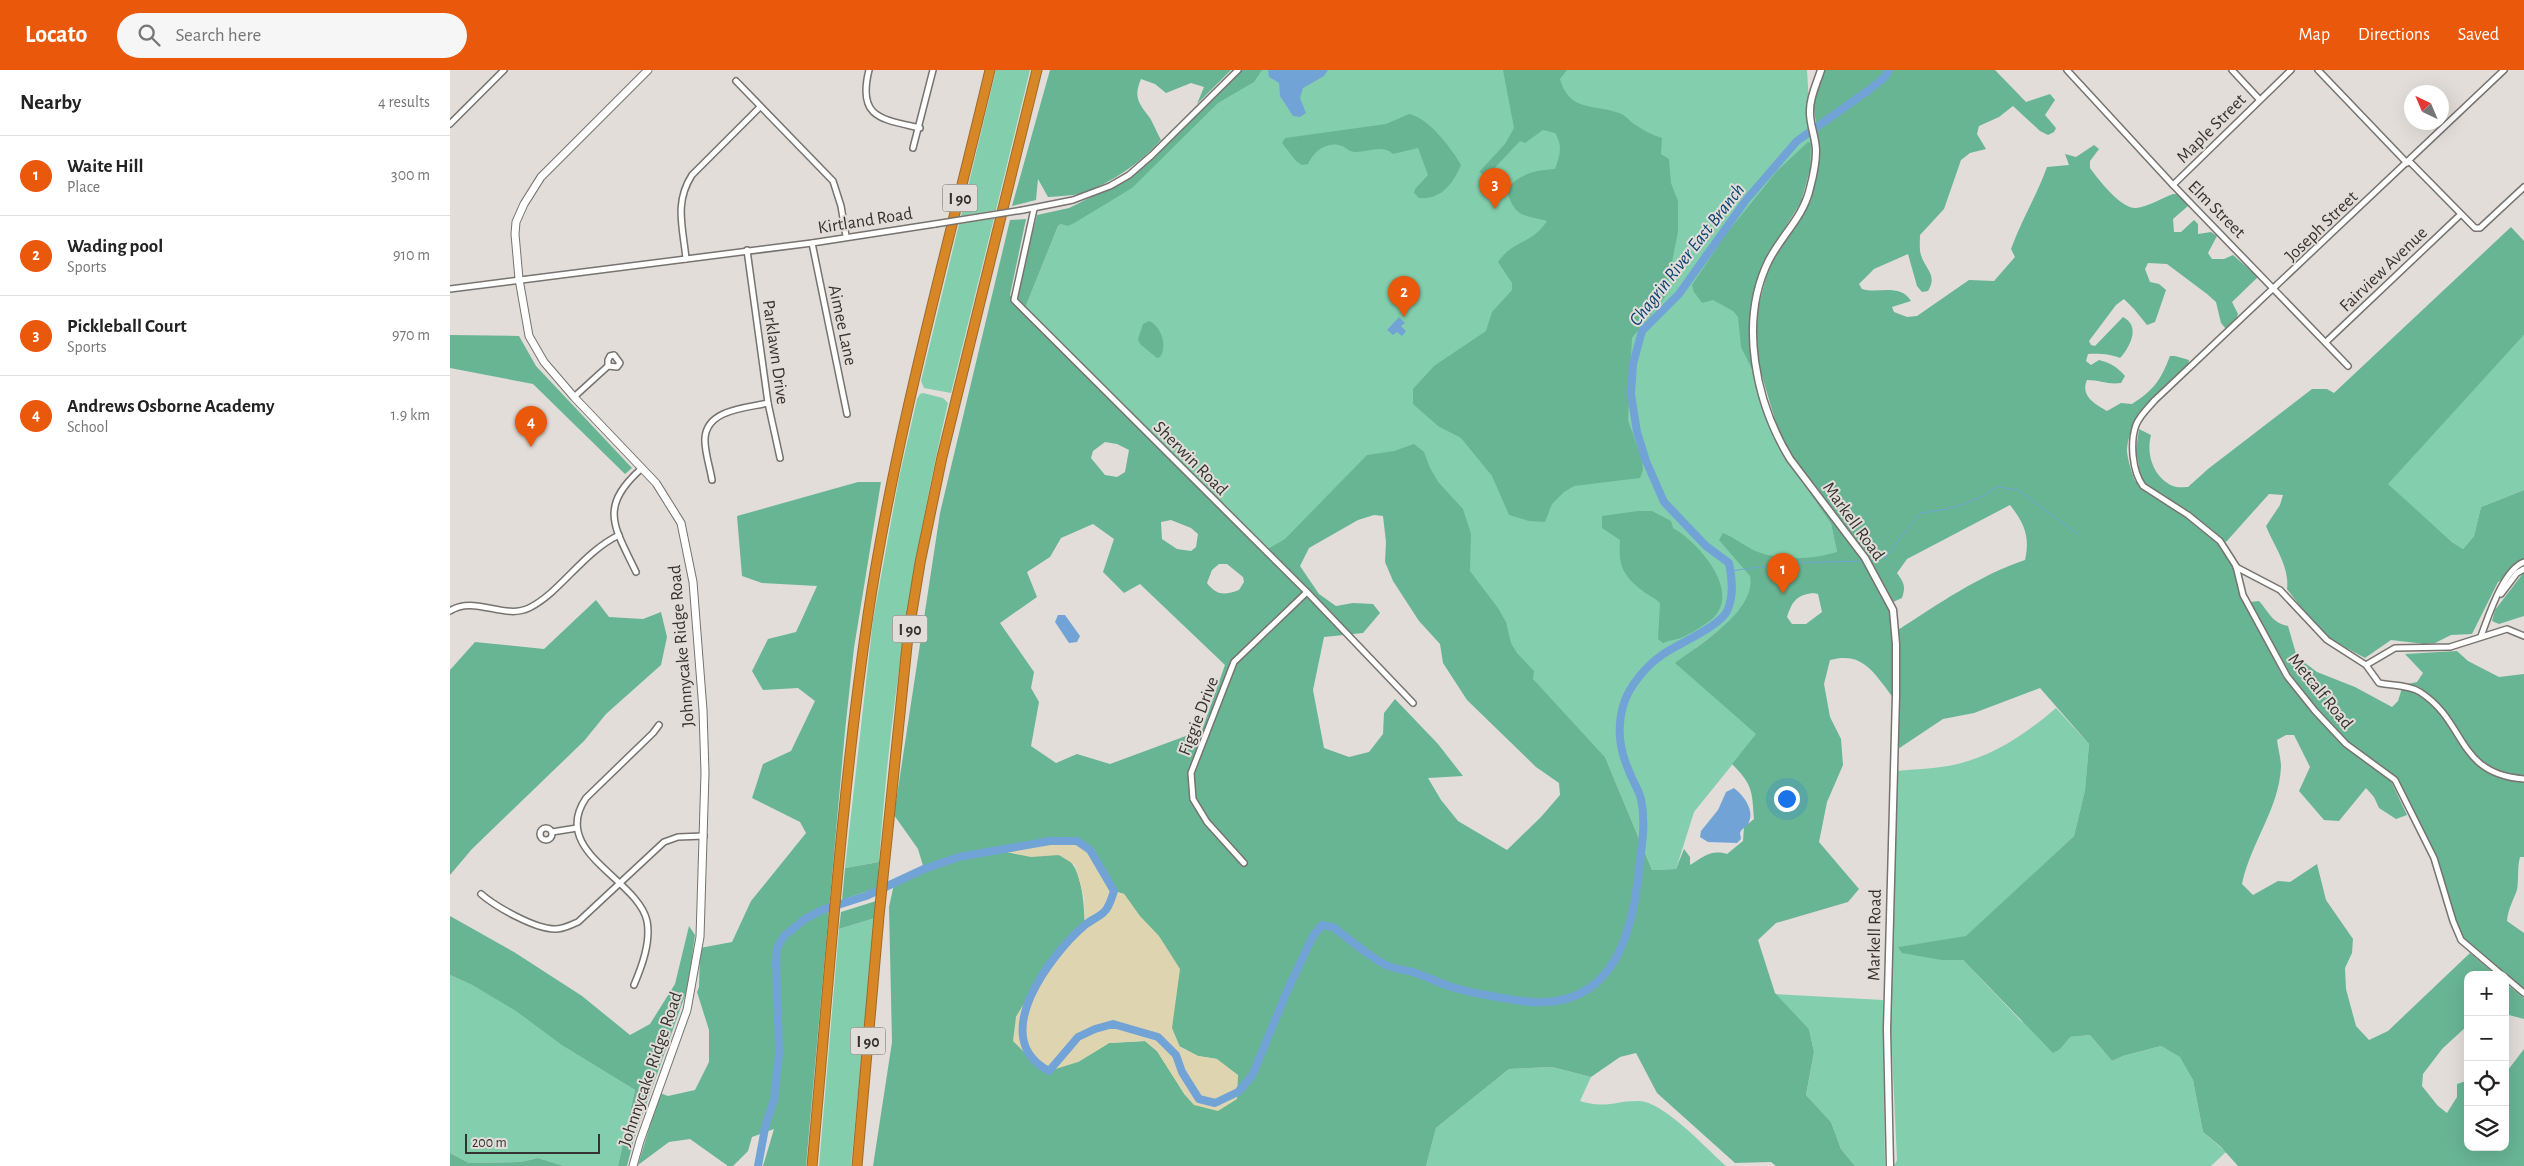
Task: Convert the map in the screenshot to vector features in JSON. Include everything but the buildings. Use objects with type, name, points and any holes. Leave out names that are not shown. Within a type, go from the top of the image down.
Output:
[{"type":"highway","name":"I 90","points":[[812,1166],[832,935],[867,624],[884,520],[913,389],[990,70]]},
{"type":"highway","name":"I 90","points":[[857,1166],[879,916],[908,636],[920,563],[946,438],[1037,70]]},
{"type":"main road","name":"Johnnycake Ridge Road","points":[[633,1166],[640,1141],[675,1048],[693,986],[700,937],[704,836],[703,710],[693,582],[681,523],[656,483],[574,397],[544,362],[529,336],[515,250],[516,222],[531,190],[541,177],[648,70]]},
{"type":"street","points":[[450,124],[504,70]]},
{"type":"street","points":[[868,70],[865,84],[866,101],[874,115],[882,120],[920,128]]},
{"type":"street","points":[[913,148],[920,128],[934,70]]},
{"type":"street","name":"Kirtland Road","points":[[450,289],[812,243],[846,236],[1034,209],[1073,200],[1110,186],[1129,174],[1152,155],[1238,70]]},
{"type":"street","name":"Markell Road","points":[[1821,70],[1810,102],[1810,120],[1816,151],[1806,202],[1777,246],[1760,284],[1753,322],[1753,346],[1773,428],[1780,443],[1865,558],[1893,610],[1896,644],[1887,1030],[1890,1166]]},
{"type":"street","name":"Elm Street","points":[[2067,70],[2173,185],[2275,288],[2348,366]]},
{"type":"street","points":[[2232,70],[2259,100]]},
{"type":"street","name":"Maple Street","points":[[2173,185],[2290,70]]},
{"type":"street","points":[[2318,70],[2475,228],[2480,228],[2524,187]]},
{"type":"street","name":"Joseph Street","points":[[2155,400],[2504,70]]},
{"type":"street","points":[[736,81],[832,180],[841,206],[846,236]]},
{"type":"street","points":[[686,258],[680,206],[684,187],[692,175],[760,107]]},
{"type":"street","name":"Sherwin Road","points":[[1034,209],[1014,300],[1306,592],[1413,703]]},
{"type":"street","name":"Fairview Avenue","points":[[2326,342],[2460,215]]},
{"type":"street","name":"Aimee Lane","points":[[812,243],[847,414]]},
{"type":"street","name":"Parklawn Drive","points":[[747,250],[768,403],[780,458]]},
{"type":"street","points":[[574,397],[608,366]]},
{"type":"street","name":"Metcalf Road","points":[[2155,400],[2142,414],[2136,426],[2133,448],[2137,479],[2143,486],[2188,515],[2220,541],[2236,567],[2243,596],[2287,676],[2315,712],[2346,744],[2394,780],[2434,858],[2453,921],[2461,940],[2497,971]]},
{"type":"street","points":[[712,480],[705,437],[710,422],[724,413],[768,403]]},
{"type":"street","points":[[636,572],[619,535],[613,509],[616,496],[624,485],[642,468]]},
{"type":"street","points":[[450,611],[468,605],[510,611],[527,609],[540,602],[592,552],[619,535]]},
{"type":"street","points":[[2480,637],[2506,577],[2515,566],[2524,562]]},
{"type":"street","points":[[2236,567],[2280,590],[2327,640],[2366,664],[2380,683],[2413,689],[2421,693],[2444,715],[2462,744],[2485,769],[2501,776],[2524,779]]},
{"type":"street","points":[[2496,601],[2517,573],[2524,569]]},
{"type":"street","name":"Figgie Drive","points":[[1244,863],[1207,822],[1193,798],[1191,773],[1234,662],[1306,592]]},
{"type":"street","points":[[2366,664],[2395,648],[2450,647],[2507,629],[2524,636]]},
{"type":"street","points":[[634,985],[644,956],[647,921],[638,904],[587,850],[576,828],[580,808],[586,798],[654,733],[659,725]]},
{"type":"street","points":[[552,832],[576,828]]},
{"type":"street","points":[[482,894],[491,903],[535,924],[553,929],[561,928],[578,922],[664,842],[678,837],[704,836]]},
{"type":"street","points":[[2509,980],[2524,993]]},
{"type":"green space","points":[[996,70],[1030,70],[996,210],[961,216]]},
{"type":"green space","points":[[1050,70],[1231,70],[1197,104],[1204,87],[1191,83],[1166,93],[1155,84],[1141,79],[1137,91],[1138,100],[1161,140],[1153,148],[1135,164],[1094,189],[1083,193],[1048,197],[1038,179],[1036,200],[1012,206]]},
{"type":"green space","points":[[1241,70],[1262,70],[1254,82],[1218,103],[1132,188],[1076,222],[1068,226],[1061,224],[1058,226],[1025,308],[1016,299],[1037,215],[1069,208],[1128,179]]},
{"type":"green space","points":[[1243,70],[1807,70],[1812,154],[1810,169],[1801,202],[1771,250],[1758,282],[1750,333],[1755,375],[1768,423],[1787,460],[1831,524],[1841,570],[1755,592],[1726,625],[1676,663],[1757,734],[1694,812],[1676,869],[1652,870],[1605,757],[1511,656],[1369,495],[1276,560],[1025,308],[1058,226],[1077,213],[1132,185]]},
{"type":"green space","points":[[1503,70],[1567,70],[1560,79],[1564,90],[1576,102],[1621,114],[1651,134],[1662,138],[1661,154],[1669,159],[1671,183],[1678,201],[1678,232],[1665,297],[1632,338],[1628,420],[1642,460],[1643,470],[1640,478],[1574,486],[1564,492],[1552,504],[1545,522],[1529,521],[1509,515],[1492,476],[1461,438],[1438,426],[1413,404],[1413,389],[1434,366],[1486,331],[1492,312],[1512,290],[1512,283],[1498,262],[1509,250],[1541,229],[1547,221],[1525,215],[1516,210],[1506,189],[1522,176],[1541,170],[1555,169],[1560,151],[1555,133],[1543,130],[1525,143],[1520,141],[1490,173],[1485,176],[1479,172],[1505,144],[1514,128]]},
{"type":"green space","points":[[1824,70],[1995,70],[2026,102],[2050,94],[2055,100],[2045,115],[2056,128],[2054,132],[2048,135],[2040,131],[2013,106],[1999,117],[1979,126],[1977,134],[1986,149],[1970,153],[1961,160],[1944,209],[1920,235],[1921,255],[1930,272],[1932,281],[1928,291],[1922,292],[1917,286],[1908,254],[1874,269],[1859,284],[1862,289],[1901,292],[1911,301],[1892,307],[1894,312],[1907,317],[1917,316],[1969,280],[1994,281],[2015,257],[2011,249],[2047,167],[2069,165],[2065,154],[2076,157],[2094,145],[2099,149],[2090,161],[2090,168],[2117,199],[2130,207],[2136,208],[2173,194],[2179,194],[2188,206],[2173,219],[2174,232],[2181,232],[2194,220],[2198,224],[2198,234],[2211,232],[2217,236],[2208,253],[2212,259],[2224,259],[2233,255],[2258,277],[2232,302],[2238,314],[2235,322],[2226,329],[2221,323],[2216,302],[2207,294],[2167,264],[2148,263],[2145,269],[2150,282],[2159,284],[2166,290],[2155,322],[2147,325],[2124,299],[2116,305],[2089,341],[2091,345],[2095,346],[2123,317],[2132,326],[2133,331],[2130,343],[2120,358],[2104,354],[2088,354],[2086,361],[2091,365],[2099,360],[2107,362],[2125,376],[2121,383],[2087,380],[2085,391],[2090,399],[2107,411],[2121,403],[2132,404],[2156,384],[2170,356],[2189,360],[2188,366],[2150,402],[2141,412],[2135,423],[2130,435],[2127,451],[2135,481],[2187,517],[2218,542],[2234,568],[2246,605],[2283,677],[2329,731],[2391,781],[2407,815],[2396,819],[2379,808],[2374,797],[2366,788],[2339,821],[2324,820],[2299,791],[2310,767],[2294,735],[2286,735],[2277,740],[2281,760],[2279,782],[2270,812],[2251,855],[2242,884],[2253,895],[2278,881],[2290,882],[2317,864],[2326,900],[2353,939],[2352,953],[2345,968],[2346,989],[2356,1026],[2369,1040],[2388,1031],[2470,953],[2491,971],[2464,971],[2464,1029],[2442,1049],[2423,1074],[2422,1086],[2438,1106],[2447,1113],[2457,1097],[2457,1084],[2464,1082],[2464,1151],[2509,1151],[2509,1069],[2524,1049],[2524,1166],[2238,1166],[2221,1147],[2203,1132],[2193,1080],[2180,1057],[2161,1046],[2123,1056],[2112,1061],[2090,1035],[2070,1037],[2060,1049],[2053,1053],[1963,960],[1941,960],[1902,953],[1898,947],[1966,936],[2074,836],[2085,790],[2089,744],[2040,688],[1974,713],[1943,719],[1898,749],[1898,630],[1976,582],[2025,560],[2027,544],[2023,525],[2010,505],[1907,559],[1897,573],[1904,585],[1902,598],[1893,602],[1867,554],[1793,457],[1778,430],[1759,366],[1756,329],[1759,304],[1768,270],[1784,239],[1811,200],[1820,149],[1813,104]]},
{"type":"green space","points":[[1409,114],[1416,116],[1431,127],[1446,143],[1461,165],[1445,189],[1427,198],[1419,198],[1414,193],[1415,189],[1428,175],[1418,148],[1393,154],[1384,149],[1354,152],[1342,146],[1331,145],[1321,148],[1313,155],[1308,164],[1302,165],[1296,161],[1282,143],[1285,138],[1386,124]]},
{"type":"green space","points":[[1808,142],[1811,143],[1810,169],[1801,202],[1771,250],[1758,282],[1750,322],[1755,375],[1741,347],[1738,317],[1733,311],[1713,300],[1702,303],[1694,292],[1692,285],[1726,234],[1777,171]]},
{"type":"green space","points":[[994,218],[951,393],[924,388],[921,381],[959,224]]},
{"type":"green space","points":[[1026,219],[1010,295],[1022,312],[1135,425],[1266,550],[1285,539],[1367,455],[1394,451],[1414,444],[1424,452],[1430,468],[1439,483],[1463,509],[1471,534],[1470,571],[1498,608],[1506,622],[1511,643],[1517,653],[1534,671],[1533,679],[1605,757],[1652,870],[1676,869],[1684,849],[1690,857],[1690,865],[1712,853],[1727,854],[1743,841],[1744,827],[1754,819],[1753,802],[1748,783],[1732,764],[1756,734],[1675,663],[1724,626],[1736,614],[1745,601],[1750,589],[1750,576],[1719,540],[1723,533],[1756,551],[1770,556],[1809,558],[1837,552],[1831,524],[1787,460],[1862,558],[1890,612],[1894,645],[1892,696],[1867,666],[1851,659],[1830,660],[1824,684],[1830,717],[1841,739],[1843,765],[1827,802],[1819,842],[1859,889],[1848,902],[1776,923],[1758,940],[1775,993],[1809,1029],[1814,1052],[1806,1095],[1831,1122],[1841,1149],[1855,1166],[1776,1166],[1771,1162],[1735,1163],[1657,1093],[1636,1053],[1620,1057],[1591,1077],[1552,1067],[1509,1069],[1436,1128],[1426,1166],[873,1166],[892,1042],[889,907],[894,884],[924,869],[918,849],[894,815],[940,513],[1010,220]],"holes":[[[1105,442],[1117,444],[1129,450],[1125,472],[1117,477],[1105,475],[1091,458],[1093,451]],[[1374,515],[1383,516],[1386,542],[1385,562],[1393,581],[1419,621],[1440,644],[1443,663],[1467,700],[1536,767],[1559,783],[1560,795],[1541,817],[1507,850],[1458,821],[1441,800],[1428,778],[1463,776],[1438,744],[1395,699],[1384,713],[1383,734],[1369,752],[1349,757],[1324,748],[1313,690],[1324,637],[1363,633],[1380,613],[1373,604],[1353,603],[1336,606],[1319,594],[1300,566],[1309,548],[1358,520]],[[1171,520],[1191,528],[1198,534],[1196,547],[1191,551],[1177,549],[1162,539],[1161,522]],[[1093,524],[1114,539],[1103,572],[1124,593],[1140,584],[1225,665],[1202,730],[1110,764],[1077,754],[1056,763],[1031,746],[1039,702],[1031,688],[1034,672],[1000,623],[1037,597],[1027,572],[1050,557],[1061,538]],[[1219,564],[1227,564],[1243,577],[1244,582],[1239,590],[1230,593],[1218,592],[1207,583],[1212,570]],[[1818,594],[1822,612],[1806,624],[1792,624],[1787,617],[1795,600],[1802,595]],[[1090,850],[1114,891],[1124,894],[1139,915],[1038,1006],[1181,1047],[1198,1056],[1217,1059],[1185,1095],[1157,1051],[1145,1041],[1109,1043],[1078,1062],[1016,1017],[1048,964],[1085,924],[1083,895],[1080,883],[1072,864],[1066,858],[1057,855],[1004,851]]]},
{"type":"green space","points":[[2511,227],[2524,241],[2524,335],[2388,484],[2452,542],[2463,549],[2474,536],[2481,507],[2524,490],[2524,567],[2498,582],[2472,634],[2451,635],[2435,643],[2425,644],[2391,640],[2365,658],[2330,639],[2312,622],[2287,589],[2284,565],[2266,526],[2280,505],[2283,495],[2269,494],[2226,542],[2188,511],[2148,487],[2141,479],[2136,450],[2139,429],[2151,435],[2150,457],[2160,477],[2175,487],[2188,487],[2208,469],[2312,389],[2327,389],[2334,393]]},
{"type":"green space","points":[[1149,321],[1157,327],[1162,337],[1162,352],[1160,357],[1157,358],[1140,344],[1138,339],[1143,324]]},
{"type":"green space","points":[[450,335],[519,336],[536,366],[632,468],[625,474],[533,384],[450,368]]},
{"type":"green space","points":[[2524,335],[2524,490],[2481,507],[2474,536],[2463,549],[2452,542],[2387,484]]},
{"type":"green space","points":[[923,393],[943,398],[948,403],[924,517],[904,631],[896,689],[879,862],[845,868],[873,620],[899,478],[917,399]]},
{"type":"green space","points":[[858,482],[881,482],[854,648],[806,1166],[763,1166],[774,1129],[752,1137],[748,1151],[733,1166],[728,1166],[690,1139],[669,1142],[638,1165],[660,1093],[668,1096],[695,1090],[709,1062],[709,1030],[697,992],[699,987],[700,948],[732,942],[751,901],[806,833],[800,822],[752,798],[763,764],[791,751],[815,701],[798,688],[763,690],[752,671],[768,639],[796,632],[817,586],[762,583],[742,576],[737,516]]},
{"type":"green space","points":[[1652,511],[1671,521],[1673,528],[1694,544],[1705,556],[1714,569],[1720,583],[1722,596],[1720,609],[1711,620],[1681,638],[1663,643],[1658,639],[1660,603],[1631,581],[1621,564],[1620,540],[1602,528],[1602,516]]},
{"type":"green space","points":[[2524,572],[2524,616],[2499,624],[2492,621],[2495,610]]},
{"type":"green space","points":[[596,600],[609,617],[643,619],[661,612],[667,637],[661,665],[606,714],[584,741],[472,849],[450,875],[450,670],[475,642],[544,649]]},
{"type":"green space","points":[[2259,601],[2274,620],[2288,626],[2297,657],[2317,672],[2355,687],[2392,707],[2398,701],[2403,685],[2417,682],[2423,673],[2405,654],[2457,651],[2468,661],[2499,677],[2524,674],[2524,857],[2520,857],[2517,890],[2507,921],[2524,933],[2524,989],[2509,976],[2509,971],[2502,971],[2464,939],[2456,921],[2436,855],[2398,780],[2347,741],[2315,708],[2284,665],[2250,602]]},
{"type":"green space","points":[[2056,708],[2089,744],[2085,790],[2074,836],[1966,937],[1899,947],[1941,960],[1963,960],[2021,1021],[2070,1037],[2090,1035],[2112,1061],[2123,1056],[2161,1046],[2181,1057],[2193,1080],[2203,1132],[2226,1152],[2211,1166],[1894,1166],[1897,1160],[1890,1009],[1897,771],[1948,766],[1978,758],[2019,736]]},
{"type":"green space","points":[[879,862],[877,888],[842,900],[845,868]]},
{"type":"green space","points":[[876,901],[875,918],[839,929],[841,912]]},
{"type":"green space","points":[[450,916],[514,952],[582,996],[630,1035],[650,1024],[675,984],[689,926],[695,935],[688,987],[634,1139],[627,1166],[618,1166],[635,1090],[563,1046],[516,1011],[472,985],[450,975]]},
{"type":"green space","points":[[875,918],[851,1166],[819,1166],[839,929]]},
{"type":"green space","points":[[450,975],[472,985],[517,1011],[563,1046],[635,1090],[618,1166],[564,1166],[538,1158],[521,1162],[469,1163],[450,1153]]},
{"type":"green space","points":[[2509,986],[2524,998],[2524,1019],[2509,1015]]},
{"type":"green space","points":[[1775,994],[1883,1000],[1885,1166],[1855,1166],[1841,1149],[1831,1122],[1806,1095],[1814,1052],[1809,1029]]},
{"type":"green space","points":[[1552,1067],[1591,1077],[1580,1101],[1604,1105],[1638,1101],[1659,1108],[1684,1127],[1726,1166],[1426,1166],[1436,1128],[1509,1069]]},
{"type":"green space","points":[[450,1153],[469,1163],[521,1162],[538,1158],[564,1166],[450,1166]]},
{"type":"sand","points":[[1050,841],[1077,841],[1090,850],[1114,891],[1124,894],[1139,915],[1159,936],[1180,969],[1172,1028],[1180,1047],[1198,1056],[1217,1059],[1238,1075],[1237,1099],[1218,1111],[1194,1105],[1185,1095],[1157,1051],[1145,1041],[1109,1043],[1078,1062],[1049,1071],[1036,1064],[1013,1041],[1016,1017],[1048,964],[1085,924],[1084,897],[1075,865],[1059,855],[1031,857],[1002,851]]},
{"type":"water","points":[[1268,70],[1328,70],[1324,76],[1303,88],[1300,98],[1306,113],[1300,117],[1293,116],[1280,96],[1279,83],[1269,77]]},
{"type":"water","points":[[1399,317],[1405,323],[1401,326],[1406,331],[1402,336],[1397,332],[1393,335],[1387,330]]},
{"type":"water","points":[[1058,615],[1065,615],[1080,636],[1077,642],[1069,643],[1055,622]]},
{"type":"water","points":[[1734,788],[1744,799],[1750,814],[1748,824],[1740,833],[1741,839],[1737,843],[1708,842],[1700,837],[1701,831],[1718,810],[1726,792]]},
{"type":"waterway","name":"Chagrin River East Branch","points":[[758,1166],[766,1123],[774,1100],[779,1053],[776,960],[777,948],[784,936],[805,919],[822,910],[866,896],[924,869],[959,857],[1050,841],[1077,841],[1090,850],[1114,891],[1106,910],[1085,925],[1056,955],[1042,975],[1031,996],[1024,1018],[1023,1038],[1031,1056],[1049,1071],[1078,1037],[1095,1029],[1113,1024],[1158,1037],[1176,1055],[1182,1072],[1199,1099],[1215,1103],[1238,1092],[1252,1076],[1288,989],[1313,936],[1322,925],[1333,927],[1386,965],[1413,972],[1458,989],[1476,993],[1521,1001],[1551,1002],[1576,996],[1595,984],[1610,967],[1622,946],[1636,896],[1642,843],[1643,816],[1641,799],[1621,746],[1620,720],[1624,703],[1640,676],[1656,659],[1708,628],[1724,615],[1728,609],[1732,592],[1729,563],[1706,546],[1664,502],[1646,461],[1637,432],[1631,394],[1633,364],[1642,331],[1679,294],[1746,200],[1797,141],[1869,90],[1885,77],[1889,70]]},
{"type":"waterway","points":[[1868,561],[1886,557],[1920,513],[1941,510],[1970,502],[1997,487],[2018,490],[2079,535]]},
{"type":"waterway","points":[[1731,571],[1788,563],[1865,561]]},
{"type":"place","name":"Pickleball Court","points":[[1495,209]]},
{"type":"place","name":"Wading pool","points":[[1404,317]]},
{"type":"place","name":"Andrews Osborne Academy","points":[[531,447]]},
{"type":"place","name":"Waite Hill","points":[[1783,594]]}]
